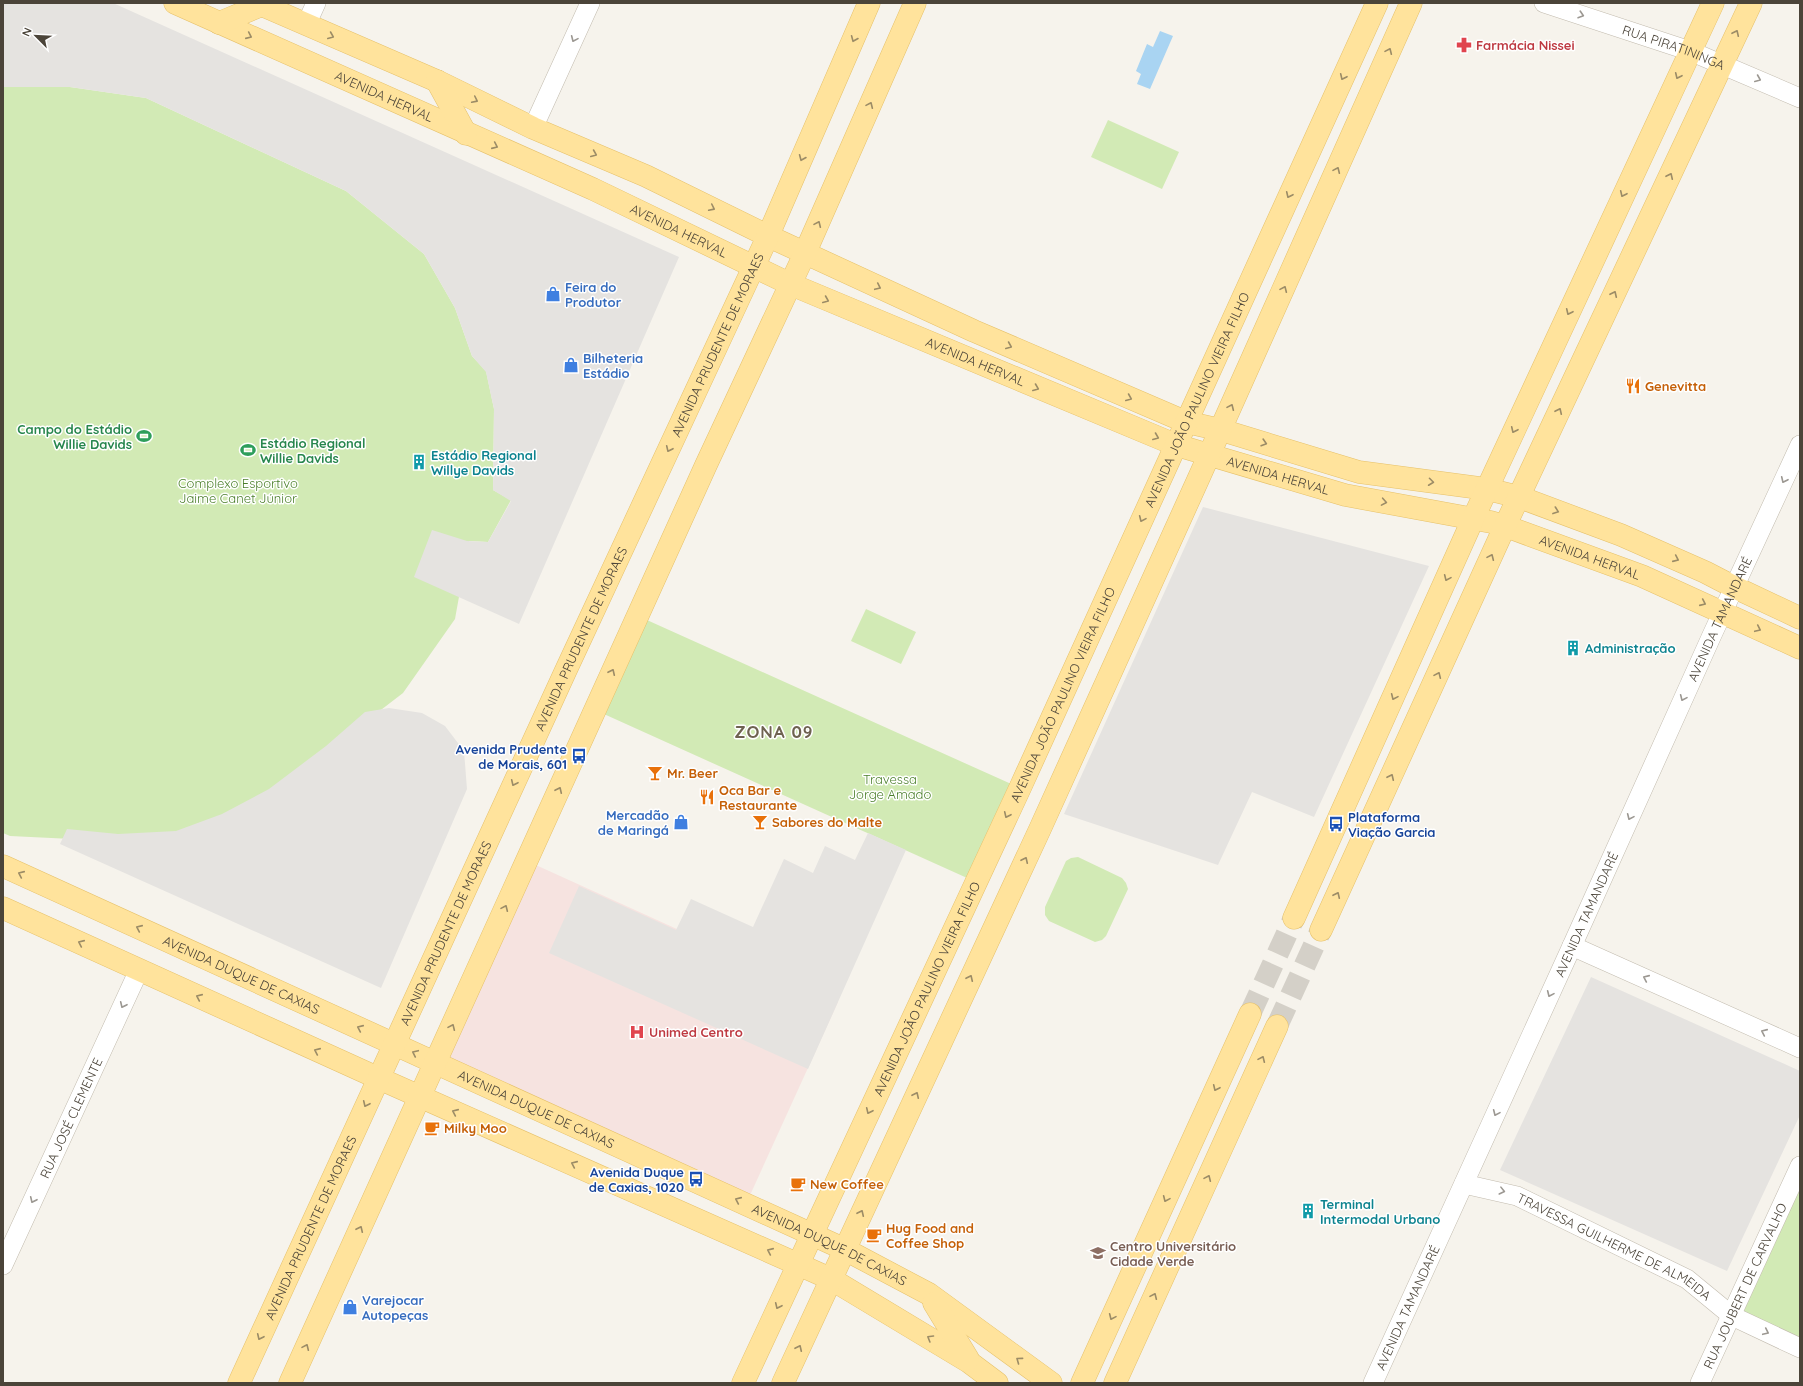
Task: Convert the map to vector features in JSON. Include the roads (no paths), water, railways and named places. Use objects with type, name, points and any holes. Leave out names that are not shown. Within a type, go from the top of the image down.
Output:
[{"type":"main road","name":"AVENIDA HERVAL","points":[[175,3],[466,134],[593,189],[790,284],[988,368],[1176,445],[1345,495],[1491,522],[1505,526],[1642,576],[1800,648]]},
{"type":"main road","name":"AVENIDA PRUDENTE DE MORAES","points":[[239,1383],[378,1078],[768,236],[869,3]]},
{"type":"main road","points":[[290,1383],[805,253],[915,3]]},
{"type":"main road","name":"AVENIDA JOÃO PAULINO VIEIRA FILHO","points":[[743,1383],[797,1263],[1017,794],[1377,3]]},
{"type":"main road","points":[[783,1383],[1040,829],[1221,430],[1411,3]]},
{"type":"main road","points":[[1294,918],[1486,489],[1712,3]]},
{"type":"main road","points":[[1321,930],[1505,526],[1750,3]]},
{"type":"main road","name":"AVENIDA HERVAL","points":[[259,4],[437,81],[533,128],[646,176],[768,236],[974,331],[1186,422],[1221,430],[1359,472],[1379,476],[1486,489],[1519,497],[1621,535],[1705,572],[1800,618]]},
{"type":"main road","points":[[220,23],[259,4]]},
{"type":"main road","points":[[437,81],[466,134]]},
{"type":"main road","points":[[593,189],[646,176]]},
{"type":"main road","points":[[974,331],[988,368]]},
{"type":"main road","points":[[1345,495],[1379,476]]},
{"type":"main road","points":[[1621,535],[1642,576]]},
{"type":"main road","name":"AVENIDA DUQUE DE CAXIAS","points":[[3,866],[812,1233],[929,1294],[1051,1383]]},
{"type":"main road","points":[[3,908],[378,1078],[831,1279],[969,1362],[997,1383]]},
{"type":"main road","points":[[1082,1383],[1250,1014]]},
{"type":"main road","points":[[1116,1383],[1277,1026]]},
{"type":"main road","points":[[929,1294],[969,1362]]},
{"type":"street","points":[[306,25],[316,3]]},
{"type":"street","points":[[533,128],[590,3]]},
{"type":"street","name":"RUA PIRATININGA","points":[[1544,3],[1690,51],[1800,98]]},
{"type":"street","name":"AVENIDA TAMANDARÉ","points":[[1373,1383],[1734,587],[1800,445]]},
{"type":"street","points":[[1572,946],[1800,1048]]},
{"type":"street","name":"RUA JOSÉ CLEMENTE","points":[[3,1265],[139,970]]},
{"type":"street","name":"RUA JOUBERT DE CARVALHO","points":[[1700,1383],[1800,1166]]},
{"type":"street","name":"TRAVESSA GUILHERME DE ALMEIDA","points":[[1464,1184],[1517,1196],[1687,1279],[1732,1316],[1800,1348]]},
{"type":"water","points":[[1160,31],[1173,36],[1150,89],[1137,84],[1141,74],[1136,71],[1147,44],[1153,47]]},
{"type":"tunnel","points":[[1250,1014],[1294,918]]},
{"type":"tunnel","points":[[1277,1026],[1321,930]]},
{"type":"place","name":"Farmácia Nissei","points":[[1464,45]]},
{"type":"place","name":"Feira do Produtor","points":[[553,294]]},
{"type":"place","name":"Bilheteria Estádio","points":[[571,365]]},
{"type":"place","name":"Genevitta","points":[[1633,386]]},
{"type":"place","name":"Campo do Estádio Willie Davids","points":[[144,436]]},
{"type":"place","name":"Estádio Regional Willie Davids","points":[[248,450]]},
{"type":"place","name":"Estádio Regional Willye Davids","points":[[419,462]]},
{"type":"place","name":"Administração","points":[[1573,648]]},
{"type":"place","name":"Avenida Prudente de Morais, 601","points":[[579,756]]},
{"type":"place","name":"Mr. Beer","points":[[655,773]]},
{"type":"place","name":"Oca Bar e Restaurante","points":[[707,797]]},
{"type":"place","name":"Mercadão de Maringá","points":[[681,822]]},
{"type":"place","name":"Sabores do Malte","points":[[760,822]]},
{"type":"place","name":"Plataforma Viação Garcia","points":[[1336,824]]},
{"type":"place","name":"Unimed Centro","points":[[637,1032]]},
{"type":"place","name":"Milky Moo","points":[[432,1128]]},
{"type":"place","name":"Avenida Duque de Caxias, 1020","points":[[696,1179]]},
{"type":"place","name":"New Coffee","points":[[798,1184]]},
{"type":"place","name":"Terminal Intermodal Urbano","points":[[1308,1211]]},
{"type":"place","name":"Hug Food and Coffee Shop","points":[[874,1235]]},
{"type":"place","name":"Centro Universitário Cidade Verde","points":[[1098,1253]]},
{"type":"place","name":"Varejocar Autopeças","points":[[350,1307]]},
{"type":"district","name":"ZONA 09","points":[[774,732]]},
{"type":"park label","name":"Complexo Esportivo Jaime Canet Júnior","points":[[238,490]]},
{"type":"park label","name":"Travessa Jorge Amado","points":[[890,786]]}]
